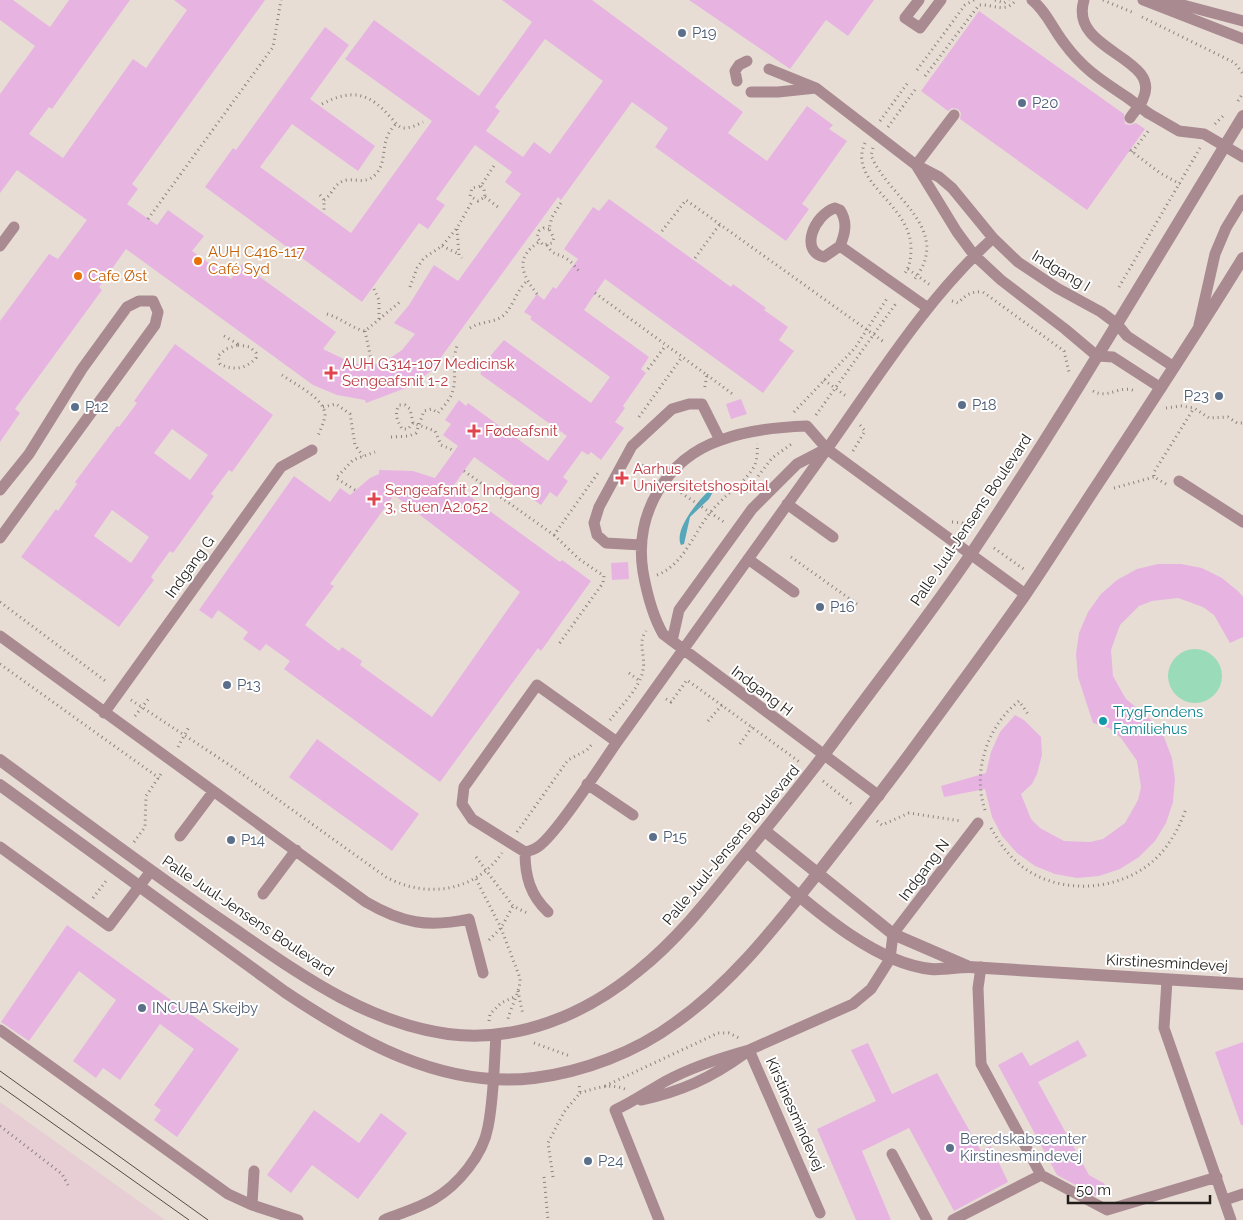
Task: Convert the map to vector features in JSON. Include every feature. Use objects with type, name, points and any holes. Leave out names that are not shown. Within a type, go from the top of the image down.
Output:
[{"type":"street","name":"Palle Juul-Jensens Boulevard","points":[[0,760],[151,871],[303,976],[382,1017],[415,1028],[453,1034],[496,1035],[562,1019],[603,997],[636,973],[668,945],[765,831],[812,772],[981,539],[1118,324],[1243,116]]},
{"type":"street","points":[[0,785],[285,992],[328,1021],[370,1044],[407,1060],[447,1072],[493,1078],[534,1078],[582,1067],[631,1049],[673,1025],[711,994],[748,958],[879,796],[1026,594],[1197,334],[1243,258]]},
{"type":"street","name":"Kirstinesmindevej","points":[[765,831],[894,934],[975,967]]},
{"type":"street","name":"Kirstinesmindevej","points":[[747,852],[850,935],[890,959],[931,969],[975,967],[1243,984]]},
{"type":"lane","points":[[919,0],[905,18],[920,28],[941,0]]},
{"type":"lane","points":[[1032,0],[1039,5],[1063,42],[1087,70],[1148,113],[1179,131],[1208,136],[1226,145],[1243,157]]},
{"type":"lane","points":[[1041,0],[1048,9],[1063,42]]},
{"type":"lane","points":[[1084,0],[1082,8],[1085,23],[1093,36],[1142,72],[1146,84],[1144,98],[1130,118]]},
{"type":"lane","points":[[1143,0],[1243,39]]},
{"type":"lane","points":[[1164,0],[1243,21]]},
{"type":"lane","points":[[737,82],[735,71],[747,61]]},
{"type":"lane","points":[[769,69],[816,88],[877,133],[916,165],[957,232],[974,255],[1001,280],[1065,329],[1096,356],[1113,357],[1161,388]]},
{"type":"lane","points":[[751,92],[778,92],[816,88]]},
{"type":"lane","points":[[916,165],[954,115]]},
{"type":"lane","name":"Indgang I","points":[[916,165],[939,177],[952,188],[993,238],[1018,262],[1057,288],[1101,312],[1118,324],[1127,336],[1174,367]]},
{"type":"lane","points":[[1197,334],[1215,254],[1226,228],[1243,200]]},
{"type":"lane","points":[[0,246],[14,227]]},
{"type":"lane","points":[[617,742],[537,685],[464,787],[462,804],[472,819],[525,852],[537,848],[549,837],[928,308],[974,255],[993,238]]},
{"type":"lane","points":[[840,246],[928,308]]},
{"type":"lane","points":[[0,490],[29,454],[82,369],[127,307],[139,301],[153,301],[158,312],[155,325],[0,538]]},
{"type":"lane","points":[[641,545],[606,543],[597,534],[594,523],[599,507],[632,446],[672,409],[689,404],[702,404],[720,440]]},
{"type":"lane","points":[[654,619],[644,577],[641,545],[646,513],[664,481],[678,466],[697,452],[720,440],[755,432],[807,426],[827,449],[1026,594]]},
{"type":"lane","points":[[672,641],[679,610],[752,509],[797,464],[827,449]]},
{"type":"lane","name":"Indgang G","points":[[104,713],[281,467],[312,450]]},
{"type":"lane","points":[[1179,480],[1243,522]]},
{"type":"lane","points":[[788,504],[833,537]]},
{"type":"lane","points":[[748,559],[794,592]]},
{"type":"lane","name":"Indgang H","points":[[654,619],[663,634],[823,756],[879,796]]},
{"type":"lane","points":[[0,636],[366,902],[396,917],[426,924],[469,919],[483,973]]},
{"type":"lane","points":[[587,784],[633,815]]},
{"type":"lane","points":[[180,836],[213,792]]},
{"type":"lane","name":"Indgang N","points":[[894,934],[984,821]]},
{"type":"lane","points":[[0,847],[110,926],[151,871]]},
{"type":"lane","points":[[263,894],[296,850]]},
{"type":"lane","points":[[525,852],[526,875],[538,903],[548,912]]},
{"type":"lane","name":"Kirstinesmindevej","points":[[820,1213],[749,1050],[853,1004],[871,989],[890,959],[894,934]]},
{"type":"lane","points":[[975,967],[978,988],[981,1064],[1041,1175],[1108,1215],[1217,1176]]},
{"type":"lane","points":[[1167,980],[1164,1028],[1231,1220]]},
{"type":"lane","points":[[0,1030],[228,1194],[252,1205],[298,1220]]},
{"type":"lane","points":[[384,1220],[433,1199],[463,1174],[476,1154],[488,1128],[496,1035]]},
{"type":"lane","points":[[659,1220],[615,1110],[635,1101],[664,1082],[712,1060],[749,1050]]},
{"type":"lane","points":[[892,1154],[926,1220]]},
{"type":"lane","points":[[252,1205],[254,1171]]},
{"type":"lane","points":[[953,1220],[1041,1175]]},
{"type":"lane","points":[[1224,1200],[1243,1194]]},
{"type":"path","points":[[148,219],[273,47],[281,0]]},
{"type":"path","points":[[917,70],[965,5],[969,1],[974,0]]},
{"type":"path","points":[[995,0],[1004,3],[1009,0]]},
{"type":"path","points":[[925,76],[979,5],[989,5],[1002,9],[1011,7],[1016,0]]},
{"type":"path","points":[[1103,0],[1235,62],[1243,74]]},
{"type":"path","points":[[790,416],[854,348],[900,289],[920,272],[925,257],[925,239],[918,219],[901,195],[875,166],[871,155],[877,133],[909,81]]},
{"type":"path","points":[[740,500],[772,458],[796,440],[836,389],[874,335],[900,289],[911,257],[908,228],[901,216],[865,172],[861,161],[862,150],[917,87]]},
{"type":"path","points":[[1236,104],[1243,93]]},
{"type":"path","points":[[322,104],[344,95],[359,95],[371,98],[396,124],[404,128],[422,122]]},
{"type":"path","points":[[1118,288],[1217,120],[1229,110]]},
{"type":"path","points":[[324,200],[331,195],[338,183],[347,180],[368,180],[377,173],[381,164],[385,137],[396,124]]},
{"type":"path","points":[[1130,150],[1160,173],[1180,184]]},
{"type":"path","points":[[481,186],[495,164]]},
{"type":"path","points":[[473,200],[470,192],[476,186],[481,186]]},
{"type":"path","points":[[481,186],[484,189],[484,197]]},
{"type":"path","points":[[320,195],[324,200],[324,210]]},
{"type":"path","points":[[473,200],[478,201],[484,197]]},
{"type":"path","points":[[484,197],[498,208]]},
{"type":"path","points":[[410,287],[417,268],[424,258],[442,246],[457,228],[473,200]]},
{"type":"path","points":[[662,231],[686,200],[897,351]]},
{"type":"path","points":[[547,245],[554,238],[549,229],[552,217],[560,203]]},
{"type":"path","points":[[695,258],[720,224]]},
{"type":"path","points":[[442,246],[461,256],[457,228]]},
{"type":"path","points":[[539,242],[537,237],[539,231],[544,228],[549,229]]},
{"type":"path","points":[[539,242],[547,245],[551,252],[558,257],[566,258],[580,272]]},
{"type":"path","points":[[537,294],[527,281],[523,270],[523,261],[530,248],[539,242]]},
{"type":"path","points":[[470,328],[504,315],[520,287],[527,281]]},
{"type":"path","points":[[374,290],[379,300],[379,322]]},
{"type":"path","points":[[595,293],[734,395]]},
{"type":"path","points":[[327,314],[341,318],[356,329],[365,331],[379,322],[401,301]]},
{"type":"path","points":[[390,312],[396,316]]},
{"type":"path","points":[[365,331],[371,359]]},
{"type":"path","points":[[224,336],[238,345],[250,347],[256,353],[256,358],[250,364],[241,368],[228,368],[220,364],[218,356],[226,348],[238,345]]},
{"type":"path","points":[[648,370],[666,345]]},
{"type":"path","points":[[391,437],[409,436],[416,433],[424,411],[432,409],[438,412],[452,395],[455,383],[453,358],[457,346]]},
{"type":"path","points":[[633,425],[682,357]]},
{"type":"path","points":[[282,375],[316,399],[323,407],[325,414],[323,424],[312,450]]},
{"type":"path","points":[[702,404],[707,375]]},
{"type":"path","points":[[824,380],[858,404]]},
{"type":"path","points":[[323,407],[336,404],[350,414],[355,445],[363,456]]},
{"type":"path","points":[[403,435],[397,420],[396,410],[399,405],[405,405],[410,409],[413,423]]},
{"type":"path","points":[[849,418],[866,431],[853,451],[857,458]]},
{"type":"path","points":[[413,423],[435,431],[441,445],[455,451]]},
{"type":"path","points":[[402,429],[408,429],[413,423]]},
{"type":"path","points":[[644,577],[668,570],[683,554],[718,503],[735,490],[755,464],[758,450],[755,432]]},
{"type":"path","points":[[355,490],[336,478],[353,460],[375,452]]},
{"type":"path","points":[[464,471],[554,535],[579,559],[604,576],[603,583],[559,644]]},
{"type":"path","points":[[554,535],[600,471]]},
{"type":"path","points":[[1090,495],[1154,477]]},
{"type":"path","points":[[686,496],[724,522]]},
{"type":"path","points":[[719,529],[730,514]]},
{"type":"path","points":[[947,521],[962,523],[981,539],[1036,578]]},
{"type":"path","points":[[791,556],[856,604]]},
{"type":"path","points":[[0,602],[119,692],[231,766],[386,878],[398,884],[426,890],[444,889],[476,879],[487,872],[568,760],[587,750],[639,681],[643,668],[641,640],[654,619]]},
{"type":"path","points":[[0,664],[159,778]]},
{"type":"path","points":[[629,674],[671,702],[686,680],[798,760],[865,814],[882,825],[909,813],[945,820],[984,821]]},
{"type":"path","points":[[1028,714],[1019,701],[1013,706],[997,726],[986,749],[980,774],[984,821],[1002,847],[1020,865],[1042,878],[1067,885],[1093,886],[1118,881],[1141,870],[1161,854],[1176,833],[1186,809]]},
{"type":"path","points":[[708,721],[722,705]]},
{"type":"path","points":[[126,853],[145,827],[146,796],[170,761],[190,725]]},
{"type":"path","points":[[740,744],[752,727]]},
{"type":"path","points":[[476,858],[513,906],[537,917],[548,912]]},
{"type":"path","points":[[86,909],[115,869]]},
{"type":"path","points":[[476,879],[501,928],[520,978],[520,987],[514,997],[501,1003],[490,1014],[489,1020],[496,1035]]},
{"type":"path","points":[[476,947],[501,928],[513,906]]},
{"type":"path","points":[[580,1093],[605,1086],[718,1033],[734,1034],[749,1050]]},
{"type":"path","points":[[605,1086],[616,1085],[629,1090],[635,1101]]},
{"type":"path","points":[[0,1126],[62,1174],[68,1185]]},
{"type":"path","points":[[544,1177],[548,1220]]},
{"type":"shaded area","points":[[0,1102],[165,1220],[0,1220]]},
{"type":"green space","points":[[1195,649],[1205,651],[1214,657],[1220,666],[1222,676],[1220,686],[1214,695],[1205,701],[1195,703],[1185,701],[1176,695],[1170,686],[1168,676],[1170,666],[1176,657],[1185,651]]},
{"type":"water","points":[[713,487],[714,490],[709,499],[690,517],[684,544],[681,545],[680,538],[684,522],[695,506]]},
{"type":"building","points":[[0,0],[13,0],[50,27],[69,0],[130,0],[52,109],[49,107],[29,134],[63,158],[133,59],[146,68],[187,10],[174,0],[265,0],[132,184],[138,189],[127,204],[157,225],[168,210],[204,236],[192,251],[231,279],[242,264],[336,332],[323,349],[354,364],[377,364],[386,361],[402,350],[415,334],[394,323],[409,305],[434,265],[458,281],[521,194],[505,182],[512,172],[475,145],[436,199],[445,205],[428,229],[419,223],[362,302],[205,187],[233,148],[236,150],[325,27],[349,45],[310,99],[375,146],[358,171],[292,124],[260,167],[351,233],[432,121],[345,59],[374,20],[479,96],[532,22],[502,0],[592,0],[743,112],[728,133],[767,161],[807,106],[833,125],[829,129],[847,141],[802,204],[809,209],[786,241],[655,147],[668,128],[632,102],[561,200],[558,197],[431,371],[411,386],[366,403],[365,400],[337,395],[313,385],[126,249],[99,287],[102,290],[15,409],[20,413],[0,442],[0,321],[49,254],[58,259],[87,220],[17,170],[0,193],[0,94],[35,46],[0,20]],"holes":[[[545,39],[603,81],[550,154],[534,142],[523,157],[486,131],[500,111],[495,107]]]},
{"type":"building","points":[[689,0],[874,0],[848,36],[826,20],[790,69]]},
{"type":"building","name":"P20","points":[[979,11],[1124,114],[1125,124],[1136,123],[1145,129],[1087,210],[960,119],[961,113],[958,109],[952,108],[948,111],[921,91]]},
{"type":"building","points":[[609,199],[731,287],[733,284],[788,327],[779,340],[794,351],[763,393],[605,279],[584,310],[649,357],[641,369],[646,373],[623,406],[625,408],[615,422],[624,428],[601,460],[591,452],[588,455],[582,451],[563,477],[568,481],[557,497],[550,492],[541,505],[474,457],[454,485],[560,562],[562,560],[591,581],[541,651],[538,648],[440,782],[284,669],[290,661],[266,644],[260,651],[243,639],[248,632],[218,610],[212,619],[199,610],[294,476],[330,502],[340,488],[350,495],[370,478],[379,474],[379,470],[413,471],[435,478],[458,446],[443,435],[451,424],[445,420],[459,400],[466,406],[468,403],[548,461],[567,436],[480,374],[488,362],[486,361],[504,340],[591,403],[610,377],[530,319],[532,317],[524,312],[537,294],[544,300],[553,287],[556,289],[578,259],[564,249],[593,207],[599,211]],"holes":[[[394,495],[520,592],[432,717],[360,665],[362,661],[342,647],[339,651],[305,625],[334,586],[330,584]]]},
{"type":"building","points":[[175,344],[273,415],[232,472],[229,470],[211,494],[214,496],[173,553],[170,551],[151,577],[154,580],[119,627],[21,557],[56,509],[58,511],[77,484],[75,482],[117,426],[119,427],[137,403],[134,401]],"holes":[[[172,429],[208,455],[190,480],[154,453]],[[112,510],[149,537],[131,563],[94,536]]]},
{"type":"building","points":[[741,399],[747,414],[731,419],[726,404]]},
{"type":"building","points":[[628,562],[629,579],[612,580],[611,563]]},
{"type":"building","name":"TrygFondens Familiehus","points":[[1158,564],[1181,564],[1202,568],[1222,578],[1239,592],[1243,597],[1243,637],[1230,643],[1214,615],[1203,607],[1178,598],[1152,601],[1139,606],[1120,625],[1111,650],[1113,676],[1126,699],[1150,719],[1164,737],[1172,758],[1175,779],[1173,802],[1166,823],[1155,841],[1139,857],[1120,869],[1099,876],[1077,878],[1055,874],[1035,866],[1017,853],[1002,836],[992,817],[985,789],[944,797],[941,786],[986,773],[991,752],[1000,732],[1015,715],[1024,720],[1041,737],[1042,755],[1037,774],[1032,784],[1021,794],[1031,819],[1040,828],[1064,841],[1090,842],[1103,839],[1125,823],[1138,800],[1141,787],[1137,761],[1121,738],[1109,728],[1093,723],[1078,677],[1076,654],[1079,633],[1088,612],[1101,594],[1117,580],[1137,569]]},
{"type":"building","points":[[317,739],[419,814],[392,851],[289,777]]},
{"type":"building","points":[[67,925],[239,1049],[177,1137],[154,1120],[161,1110],[154,1105],[194,1049],[160,1024],[120,1080],[103,1068],[96,1078],[73,1061],[116,1000],[79,971],[29,1041],[1,1022]]},
{"type":"building","points":[[1078,1040],[1087,1056],[1038,1082],[1089,1175],[1105,1184],[1098,1197],[1057,1175],[998,1065],[1022,1052],[1030,1066]]},
{"type":"building","points":[[1243,1042],[1243,1125],[1241,1125],[1215,1052]]},
{"type":"building","name":"Beredskabscenter Kirstinesmindevej","points":[[868,1043],[892,1094],[937,1073],[981,1151],[991,1146],[1008,1182],[954,1211],[909,1128],[862,1151],[891,1220],[856,1220],[817,1129],[876,1101],[851,1050]]},
{"type":"building","points":[[314,1110],[359,1143],[381,1113],[407,1133],[358,1199],[312,1165],[291,1193],[267,1175]]},
{"type":"tram line","points":[[0,1071],[208,1220]]},
{"type":"tram line","points":[[0,1086],[189,1220]]},
{"type":"place","name":"P19","points":[[682,33]]},
{"type":"place","name":"P20","points":[[1022,103]]},
{"type":"place","name":"AUH C416-117 Café Syd","points":[[198,261]]},
{"type":"place","name":"Cafe Øst","points":[[78,276]]},
{"type":"place","name":"AUH G314-107 Medicinsk Sengeafsnit 1-2","points":[[331,373]]},
{"type":"place","name":"P23","points":[[1219,396]]},
{"type":"place","name":"P18","points":[[962,405]]},
{"type":"place","name":"P12","points":[[75,407]]},
{"type":"place","name":"Fødeafsnit","points":[[474,431]]},
{"type":"place","name":"Aarhus Universitetshospital","points":[[622,478]]},
{"type":"place","name":"Sengeafsnit 2 Indgang 3, stuen A2.052","points":[[374,499]]},
{"type":"place","name":"P16","points":[[820,607]]},
{"type":"place","name":"P13","points":[[227,685]]},
{"type":"place","name":"TrygFondens Familiehus","points":[[1103,721]]},
{"type":"place","name":"P15","points":[[653,837]]},
{"type":"place","name":"P14","points":[[231,840]]},
{"type":"place","name":"INCUBA Skejby","points":[[142,1008]]},
{"type":"place","name":"Beredskabscenter Kirstinesmindevej","points":[[950,1148]]},
{"type":"place","name":"P24","points":[[588,1161]]}]
